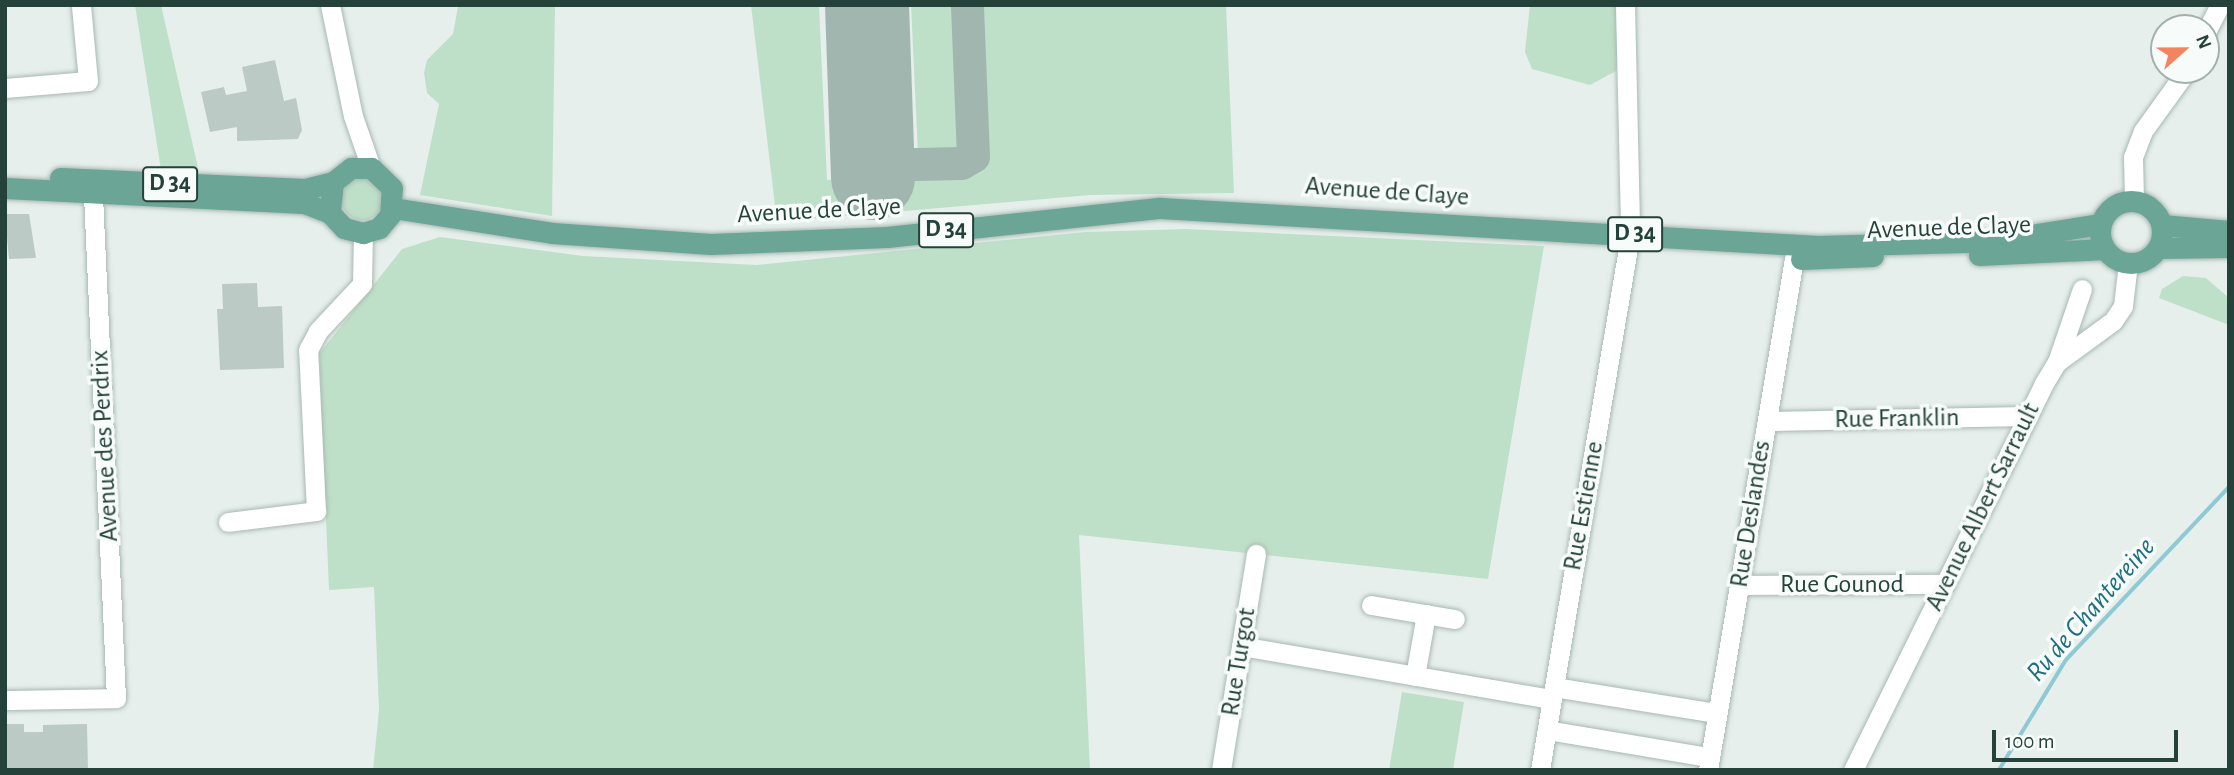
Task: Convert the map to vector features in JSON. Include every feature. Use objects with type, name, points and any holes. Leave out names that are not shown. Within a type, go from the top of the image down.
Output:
[{"type":"main road","points":[[371,168],[392,188],[393,208],[379,228],[363,233],[344,228],[330,213],[337,177],[371,168]]},
{"type":"main road","name":"D 34","points":[[5,175],[305,189],[337,177]]},
{"type":"main road","name":"D 34","points":[[5,188],[93,195],[304,203],[330,213]]},
{"type":"main road","name":"Avenue de Claye","points":[[1794,259],[1801,251],[1992,242],[2101,223],[2117,204],[2134,201]]},
{"type":"main road","points":[[2101,223],[2105,249],[2128,264],[2149,258],[2159,247],[2162,225],[2156,213],[2134,201]]},
{"type":"main road","name":"Avenue de Claye","points":[[393,208],[552,233],[711,244],[887,237],[1160,208],[1629,238],[1865,246]]},
{"type":"main road","points":[[2162,225],[2229,231]]},
{"type":"main road","name":"Avenue de Claye","points":[[1629,238],[1794,259],[2105,249]]},
{"type":"main road","points":[[2159,247],[2229,247]]},
{"type":"street","points":[[5,88],[88,81],[81,5]]},
{"type":"street","points":[[330,5],[353,116],[371,168]]},
{"type":"street","name":"Rue Estienne","points":[[1540,770],[1629,238],[1625,5]]},
{"type":"street","points":[[2134,201],[2133,157],[2143,131],[2178,84]]},
{"type":"street","points":[[337,177],[352,149],[353,116]]},
{"type":"street","name":"Avenue des Perdrix","points":[[5,700],[116,698],[93,195]]},
{"type":"street","points":[[228,522],[316,511],[308,351],[318,331],[362,284],[363,233]]},
{"type":"street","name":"Rue Deslandes","points":[[1708,764],[1794,259]]},
{"type":"street","name":"Avenue Albert Sarrault","points":[[1853,770],[2057,362],[2113,320],[2123,306],[2128,264]]},
{"type":"street","points":[[2057,362],[2082,289]]},
{"type":"street","name":"Rue Franklin","points":[[1767,421],[2028,416]]},
{"type":"street","name":"Rue Turgot","points":[[1220,770],[1256,554]]},
{"type":"street","name":"Rue Gounod","points":[[1739,586],[1945,584]]},
{"type":"street","points":[[1371,605],[1455,619]]},
{"type":"street","points":[[1415,676],[1426,614]]},
{"type":"street","points":[[1241,646],[1415,676],[1717,713]]},
{"type":"street","points":[[1547,730],[1708,764]]},
{"type":"green space","points":[[135,5],[161,5],[199,172],[161,170]]},
{"type":"green space","points":[[555,5],[552,216],[420,195],[439,104],[427,93],[424,73],[427,60],[453,34],[458,7]]},
{"type":"green space","points":[[751,5],[819,5],[827,180],[976,171],[985,150],[978,5],[1226,5],[1234,193],[1090,195],[777,222]]},
{"type":"green space","points":[[911,5],[957,5],[963,151],[918,154]]},
{"type":"green space","points":[[1530,5],[1624,5],[1626,37],[1616,71],[1590,85],[1532,69],[1525,52]]},
{"type":"green space","points":[[362,178],[377,184],[383,199],[377,214],[362,220],[347,214],[341,199],[347,184]]},
{"type":"green space","points":[[1186,229],[1544,246],[1488,579],[1079,535],[1090,770],[373,770],[379,710],[374,587],[329,590],[319,354],[402,249],[440,237],[583,256],[756,265],[1086,232]]},
{"type":"green space","points":[[2183,276],[2206,278],[2229,298],[2229,325],[2159,298],[2162,289]]},
{"type":"green space","points":[[1402,692],[1464,702],[1453,770],[1389,770]]},
{"type":"building","points":[[275,60],[284,101],[296,98],[302,130],[298,139],[237,141],[237,127],[210,132],[201,92],[224,87],[226,95],[247,91],[242,67]]},
{"type":"building","points":[[5,214],[29,214],[36,258],[9,259]]},
{"type":"building","points":[[257,283],[258,307],[282,306],[284,368],[220,370],[217,309],[223,309],[222,284]]},
{"type":"building","points":[[5,724],[24,724],[24,732],[43,732],[43,725],[87,724],[88,770],[5,770]]},
{"type":"waterway","name":"Ru de Chantereine","points":[[1999,770],[2066,660],[2229,487]]},
{"type":"taxiway","points":[[872,165],[961,163],[973,156],[967,5]]},
{"type":"runway","points":[[867,5],[873,178]]}]
